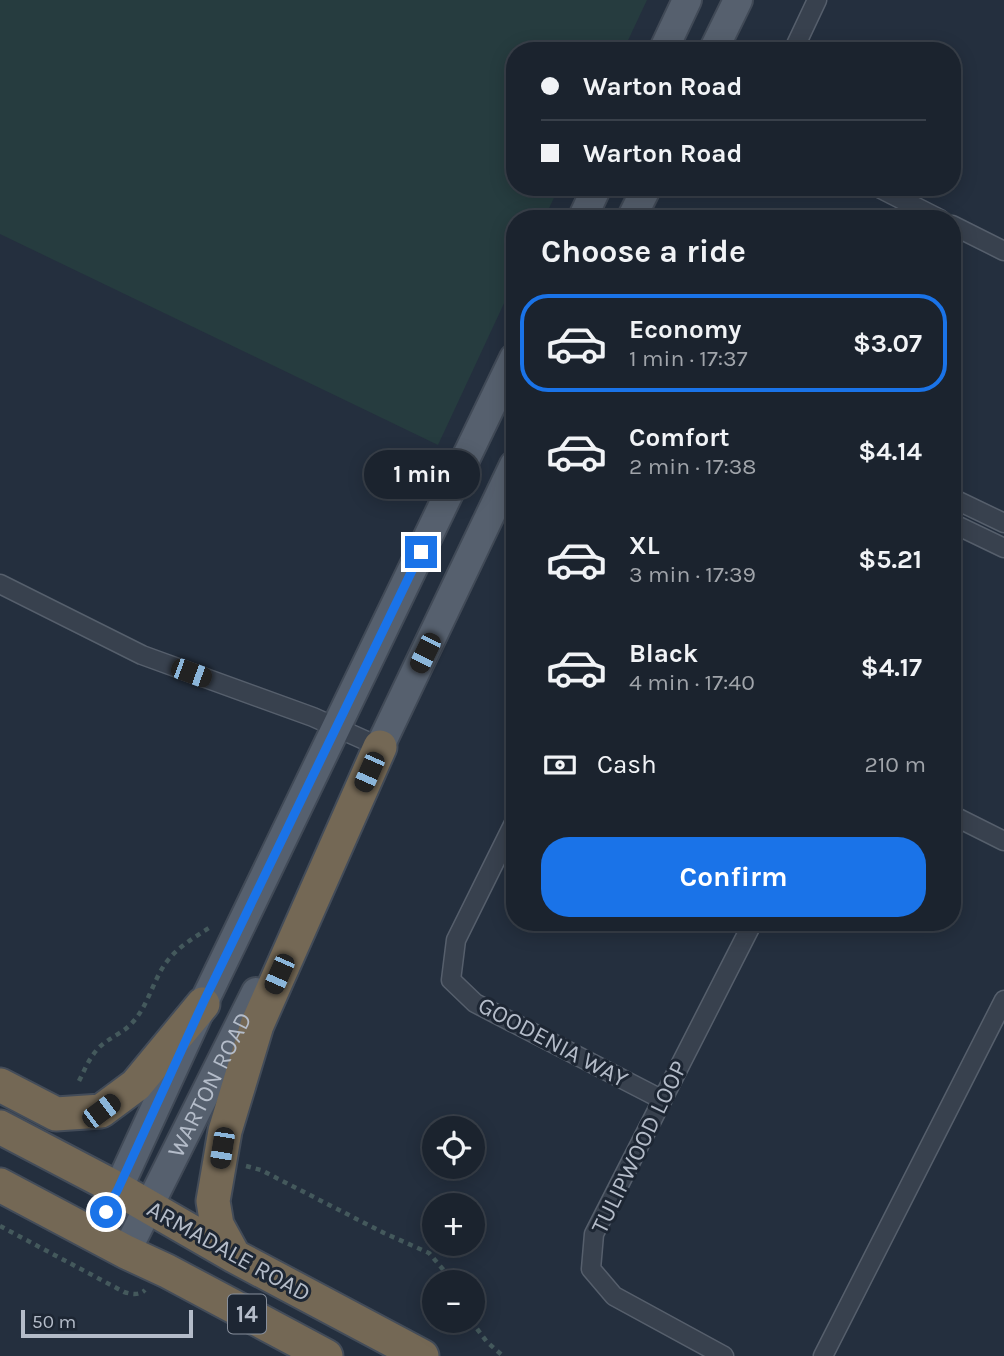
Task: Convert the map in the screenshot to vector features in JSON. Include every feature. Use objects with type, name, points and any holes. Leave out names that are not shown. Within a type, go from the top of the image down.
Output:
[{"type":"highway","points":[[234,1256],[217,1225],[214,1201],[225,1131],[257,1024],[380,747]]},
{"type":"highway","points":[[0,1086],[55,1114],[101,1111],[136,1085],[203,1003]]},
{"type":"highway","name":"ARMADALE ROAD","points":[[0,1127],[422,1356]]},
{"type":"highway","name":"ARMADALE ROAD","points":[[0,1185],[326,1356]]},
{"type":"main road","points":[[667,42],[687,0]]},
{"type":"main road","points":[[717,42],[738,0]]},
{"type":"main road","name":"WARTON ROAD","points":[[94,1235],[506,375]]},
{"type":"main road","name":"WARTON ROAD","points":[[126,1252],[380,747],[506,482]]},
{"type":"street","points":[[797,42],[817,0]]},
{"type":"street","points":[[895,196],[922,210]]},
{"type":"street","points":[[961,230],[1004,251]]},
{"type":"street","points":[[961,502],[1004,523]]},
{"type":"street","points":[[961,527],[1004,548]]},
{"type":"street","points":[[0,584],[142,655],[313,717],[380,747]]},
{"type":"street","points":[[961,820],[1004,841]]},
{"type":"street","name":"GOODENIA WAY","points":[[506,840],[456,940],[451,980],[475,1003],[662,1099]]},
{"type":"street","name":"TULIPWOOD LOOP","points":[[724,1356],[614,1296],[591,1269],[594,1234],[748,931]]},
{"type":"street","points":[[823,1356],[1004,1000]]},
{"type":"path","points":[[79,1081],[96,1050],[130,1025],[142,1009],[173,954],[219,921]]},
{"type":"path","points":[[243,1166],[261,1170],[429,1253],[444,1270]]},
{"type":"path","points":[[480,1333],[503,1356]]},
{"type":"green space","points":[[0,0],[647,0],[627,42],[506,42],[506,196],[555,196],[548,210],[506,210],[506,299],[438,445],[0,234]]},
{"type":"route","points":[[106,1212],[203,1003],[421,552]]}]
